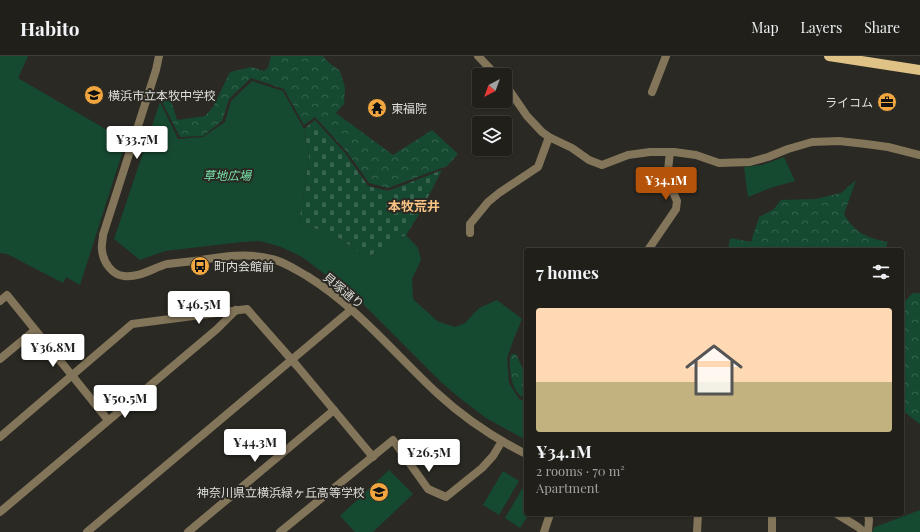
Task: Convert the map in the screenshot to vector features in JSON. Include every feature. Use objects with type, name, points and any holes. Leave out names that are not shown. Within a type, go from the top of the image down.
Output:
[{"type":"main road","points":[[829,56],[920,70]]},
{"type":"street","name":"貝塚通り","points":[[159,56],[156,70],[104,235],[102,249],[105,261],[109,267],[117,274],[130,276],[166,265],[209,259],[247,256],[272,259],[292,267],[318,283],[352,310],[437,394],[480,428],[502,442],[524,453]]},
{"type":"street","points":[[478,56],[489,68]]},
{"type":"street","points":[[652,92],[666,56]]},
{"type":"street","points":[[512,94],[527,116],[549,137],[572,148],[589,160],[602,165],[628,155],[650,152],[670,152],[696,155],[719,164],[750,162],[812,142],[838,141],[888,147],[920,155]]},
{"type":"street","points":[[470,233],[470,224],[488,202],[538,167],[549,137]]},
{"type":"street","points":[[649,248],[676,209],[677,201],[668,179],[670,152]]},
{"type":"street","points":[[0,301],[7,295],[108,420]]},
{"type":"street","points":[[0,437],[132,324],[247,309],[373,457]]},
{"type":"street","points":[[1,510],[217,329],[236,310]]},
{"type":"street","points":[[87,532],[352,310]]},
{"type":"street","points":[[0,359],[35,330]]},
{"type":"street","points":[[188,532],[334,410]]},
{"type":"street","points":[[280,532],[393,440],[428,489],[446,497],[482,468],[493,456],[502,442]]},
{"type":"street","points":[[544,532],[549,516]]},
{"type":"street","points":[[697,532],[698,516]]},
{"type":"street","points":[[772,516],[772,532]]},
{"type":"street","points":[[840,516],[864,532]]},
{"type":"street","points":[[868,516],[868,532]]},
{"type":"green space","points":[[0,56],[28,56],[18,78],[126,141],[80,285],[66,277],[63,283],[7,254],[0,253]]},
{"type":"green space","points":[[271,56],[323,56],[340,71],[345,88],[344,104],[336,113],[393,155],[432,130],[458,154],[447,166],[388,188],[369,183],[347,152],[315,117],[304,125],[284,89],[251,78],[229,99],[222,121],[203,136],[180,137],[161,100],[170,97],[177,120],[205,116],[213,107],[230,72],[251,67],[264,71],[268,68]]},
{"type":"green space","name":"草地広場","points":[[252,81],[283,91],[304,129],[309,157],[299,222],[341,239],[366,258],[406,235],[418,248],[421,260],[412,279],[413,299],[437,321],[455,327],[465,323],[479,308],[497,300],[522,319],[507,358],[509,383],[519,399],[524,400],[524,439],[486,418],[461,399],[441,382],[358,299],[302,257],[281,247],[260,241],[165,251],[140,260],[114,239],[160,102],[178,139],[203,137],[225,122],[231,101]]},
{"type":"green space","points":[[315,120],[345,153],[368,186],[388,191],[442,170],[418,216],[406,235],[366,258],[341,239],[299,222],[309,157],[304,129]]},
{"type":"green space","points":[[784,157],[795,181],[770,188],[748,197],[744,167],[762,165]]},
{"type":"green space","points":[[856,180],[844,214],[853,226],[862,234],[874,239],[888,242],[886,247],[728,248],[730,238],[751,242],[759,217],[774,209],[781,200],[816,199],[841,193]]},
{"type":"green space","points":[[913,293],[920,293],[920,424],[904,412],[904,302]]},
{"type":"green space","points":[[512,354],[516,354],[524,372],[524,398],[515,390],[510,371],[510,357]]},
{"type":"green space","points":[[389,470],[413,494],[373,532],[355,532],[340,516]]},
{"type":"green space","points":[[503,471],[519,481],[499,515],[483,505]]},
{"type":"green space","points":[[524,486],[524,516],[528,516],[520,528],[505,518]]},
{"type":"green space","points":[[920,510],[920,532],[872,532],[875,527]]},
{"type":"place","name":"横浜市立本牧中学校","points":[[94,95]]},
{"type":"place","name":"ライコム","points":[[887,102]]},
{"type":"place","name":"東福院","points":[[377,108]]},
{"type":"place","name":"町内会館前","points":[[200,266]]},
{"type":"place","name":"神奈川県立横浜緑ヶ丘高等学校","points":[[379,492]]},
{"type":"district","name":"本牧荒井","points":[[414,205]]}]
